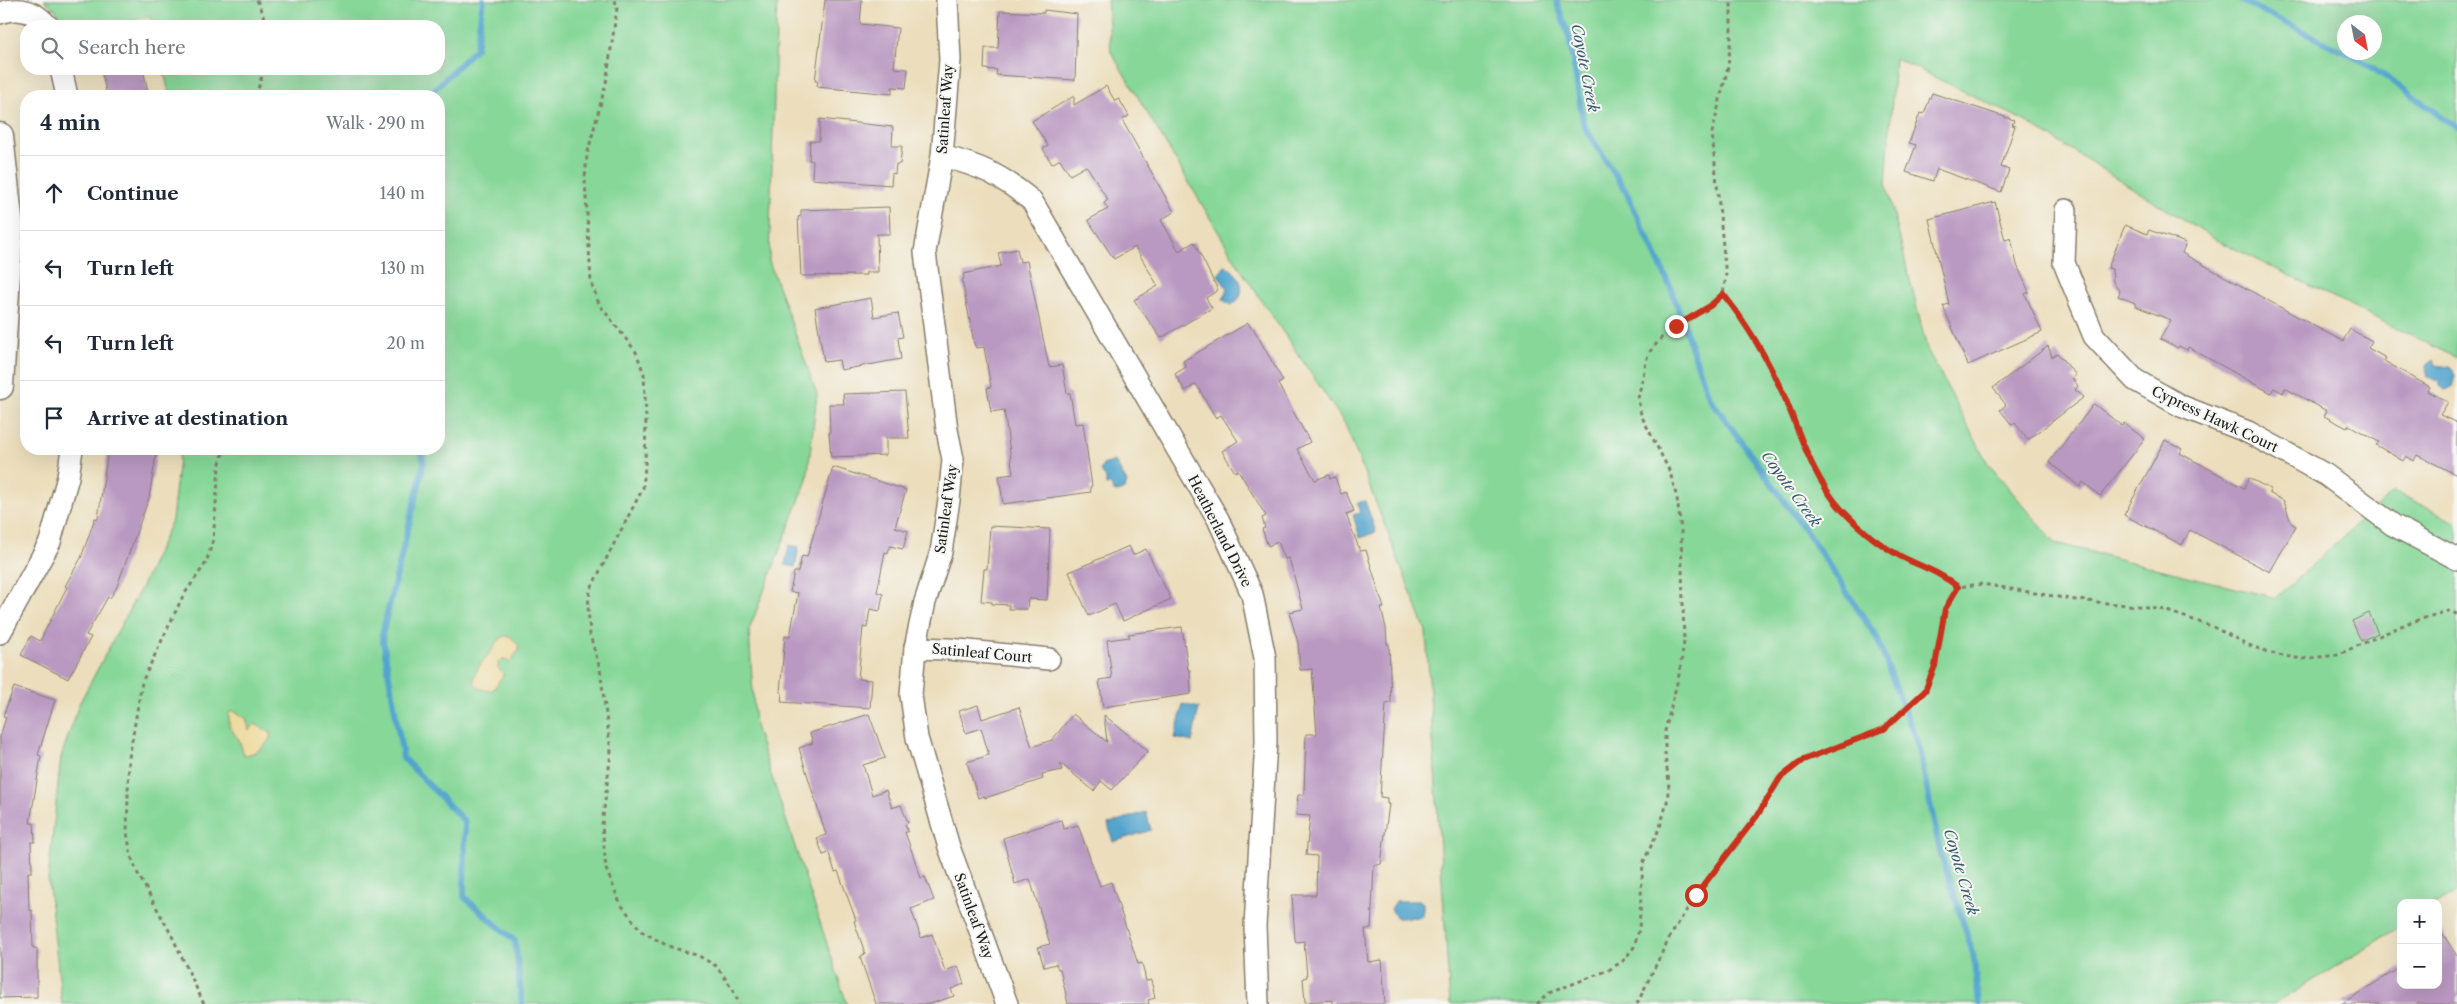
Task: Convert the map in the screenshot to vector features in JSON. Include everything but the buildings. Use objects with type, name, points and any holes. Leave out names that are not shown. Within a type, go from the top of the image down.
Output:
[{"type":"street","name":"Satinleaf Way","points":[[947,0],[950,60],[942,156],[925,252],[947,430],[953,458],[941,552],[925,602],[915,648],[911,695],[917,738],[949,847],[1007,1004]]},
{"type":"street","points":[[0,13],[22,10],[40,17],[43,20]]},
{"type":"street","points":[[62,75],[66,90]]},
{"type":"street","points":[[0,136],[10,227],[0,386]]},
{"type":"street","name":"Heatherland Drive","points":[[942,156],[982,168],[1009,182],[1032,201],[1218,519],[1252,594],[1265,658],[1266,714],[1262,836],[1255,926],[1258,1004]]},
{"type":"street","name":"Cypress Hawk Court","points":[[2066,210],[2064,263],[2094,336],[2135,380],[2181,406],[2248,432],[2326,475],[2392,525],[2457,559]]},
{"type":"street","points":[[0,633],[50,542],[68,477],[71,455]]},
{"type":"street","name":"Satinleaf Court","points":[[915,648],[948,649],[1049,659]]},
{"type":"path","points":[[257,0],[265,20]]},
{"type":"path","points":[[615,0],[617,8],[606,83],[587,156],[585,179],[591,282],[600,304],[636,352],[644,374],[646,420],[643,488],[590,590],[588,606],[590,636],[600,669],[611,752],[602,825],[606,869],[620,903],[641,931],[668,946],[698,956],[716,966],[733,989],[740,1004]]},
{"type":"path","points":[[1537,1004],[1549,993],[1609,970],[1624,960],[1634,947],[1639,929],[1643,863],[1660,827],[1668,802],[1669,782],[1665,756],[1665,731],[1680,671],[1684,642],[1681,530],[1677,498],[1670,472],[1640,415],[1638,398],[1648,354],[1661,338],[1710,306],[1723,294],[1726,276],[1712,133],[1728,67],[1731,36],[1731,0]]},
{"type":"path","points":[[258,90],[262,75]]},
{"type":"path","points":[[1723,294],[1764,355],[1823,486],[1842,509],[1880,544],[1902,557],[1945,576],[1958,587],[1982,584],[2076,600],[2158,608],[2211,626],[2269,652],[2302,659],[2337,655],[2408,623],[2448,611],[2457,614]]},
{"type":"path","points":[[204,1004],[171,934],[130,856],[127,832],[129,758],[142,682],[183,596],[206,563],[212,540],[219,467],[222,455]]},
{"type":"path","points":[[1637,1004],[1669,938],[1696,895],[1757,816],[1780,778],[1803,760],[1884,729],[1925,691],[1935,666],[1945,609],[1958,587]]},
{"type":"green space","points":[[44,0],[777,0],[769,261],[817,394],[807,480],[749,630],[755,726],[847,1004],[62,1004],[48,879],[61,757],[79,704],[144,582],[172,520],[179,455],[445,455],[445,90],[168,90],[165,75],[445,75],[445,20],[151,20],[150,17],[136,20],[62,20],[54,8]]},
{"type":"green space","points":[[1107,0],[2457,0],[2457,358],[2211,237],[2025,121],[1895,58],[1886,183],[1927,349],[1987,462],[2055,543],[2276,598],[2394,491],[2457,523],[2457,891],[2442,900],[2397,899],[2397,928],[2275,1004],[1450,1004],[1426,631],[1345,424],[1241,270],[1111,52]]},
{"type":"sand","points":[[504,636],[510,636],[519,646],[519,650],[510,662],[503,659],[498,662],[498,668],[504,674],[493,690],[481,689],[475,683],[476,672],[495,646],[494,644]]},
{"type":"sand","points":[[233,711],[246,718],[249,730],[255,724],[271,733],[268,741],[262,748],[244,755],[239,740],[229,726],[229,713]]},
{"type":"water","points":[[1225,266],[1236,274],[1241,285],[1240,296],[1231,305],[1223,300],[1227,288],[1218,275]]},
{"type":"water","points":[[2434,360],[2436,365],[2449,367],[2455,375],[2452,387],[2446,390],[2440,386],[2440,382],[2428,377],[2426,366]]},
{"type":"water","points":[[1115,461],[1127,483],[1124,489],[1118,492],[1113,491],[1111,485],[1106,485],[1106,478],[1100,471],[1103,465]]},
{"type":"water","points":[[1365,501],[1376,532],[1360,538],[1353,515],[1360,513],[1357,503]]},
{"type":"water","points":[[789,545],[799,547],[795,567],[785,565]]},
{"type":"water","points":[[1183,704],[1199,708],[1192,742],[1175,738]]},
{"type":"water","points":[[1146,812],[1151,830],[1113,842],[1108,824]]},
{"type":"water","points":[[1396,901],[1421,901],[1423,903],[1423,915],[1421,917],[1397,918],[1391,909]]},
{"type":"waterway","points":[[434,90],[476,48],[483,0]]},
{"type":"waterway","name":"Coyote Creek","points":[[1556,0],[1569,37],[1584,126],[1626,192],[1670,286],[1709,397],[1809,535],[1877,638],[1918,745],[1940,851],[1973,953],[1979,1004]]},
{"type":"waterway","points":[[2240,0],[2366,63],[2457,127]]},
{"type":"waterway","points":[[422,455],[424,463],[382,635],[403,758],[465,822],[464,897],[515,941],[522,1004]]},
{"type":"route","points":[[1676,326],[1691,319],[1723,294],[1764,355],[1776,378],[1807,454],[1823,486],[1842,509],[1880,544],[1902,557],[1945,576],[1958,587],[1945,609],[1935,666],[1925,691],[1884,729],[1803,760],[1780,778],[1757,816],[1732,851],[1696,895]]}]
